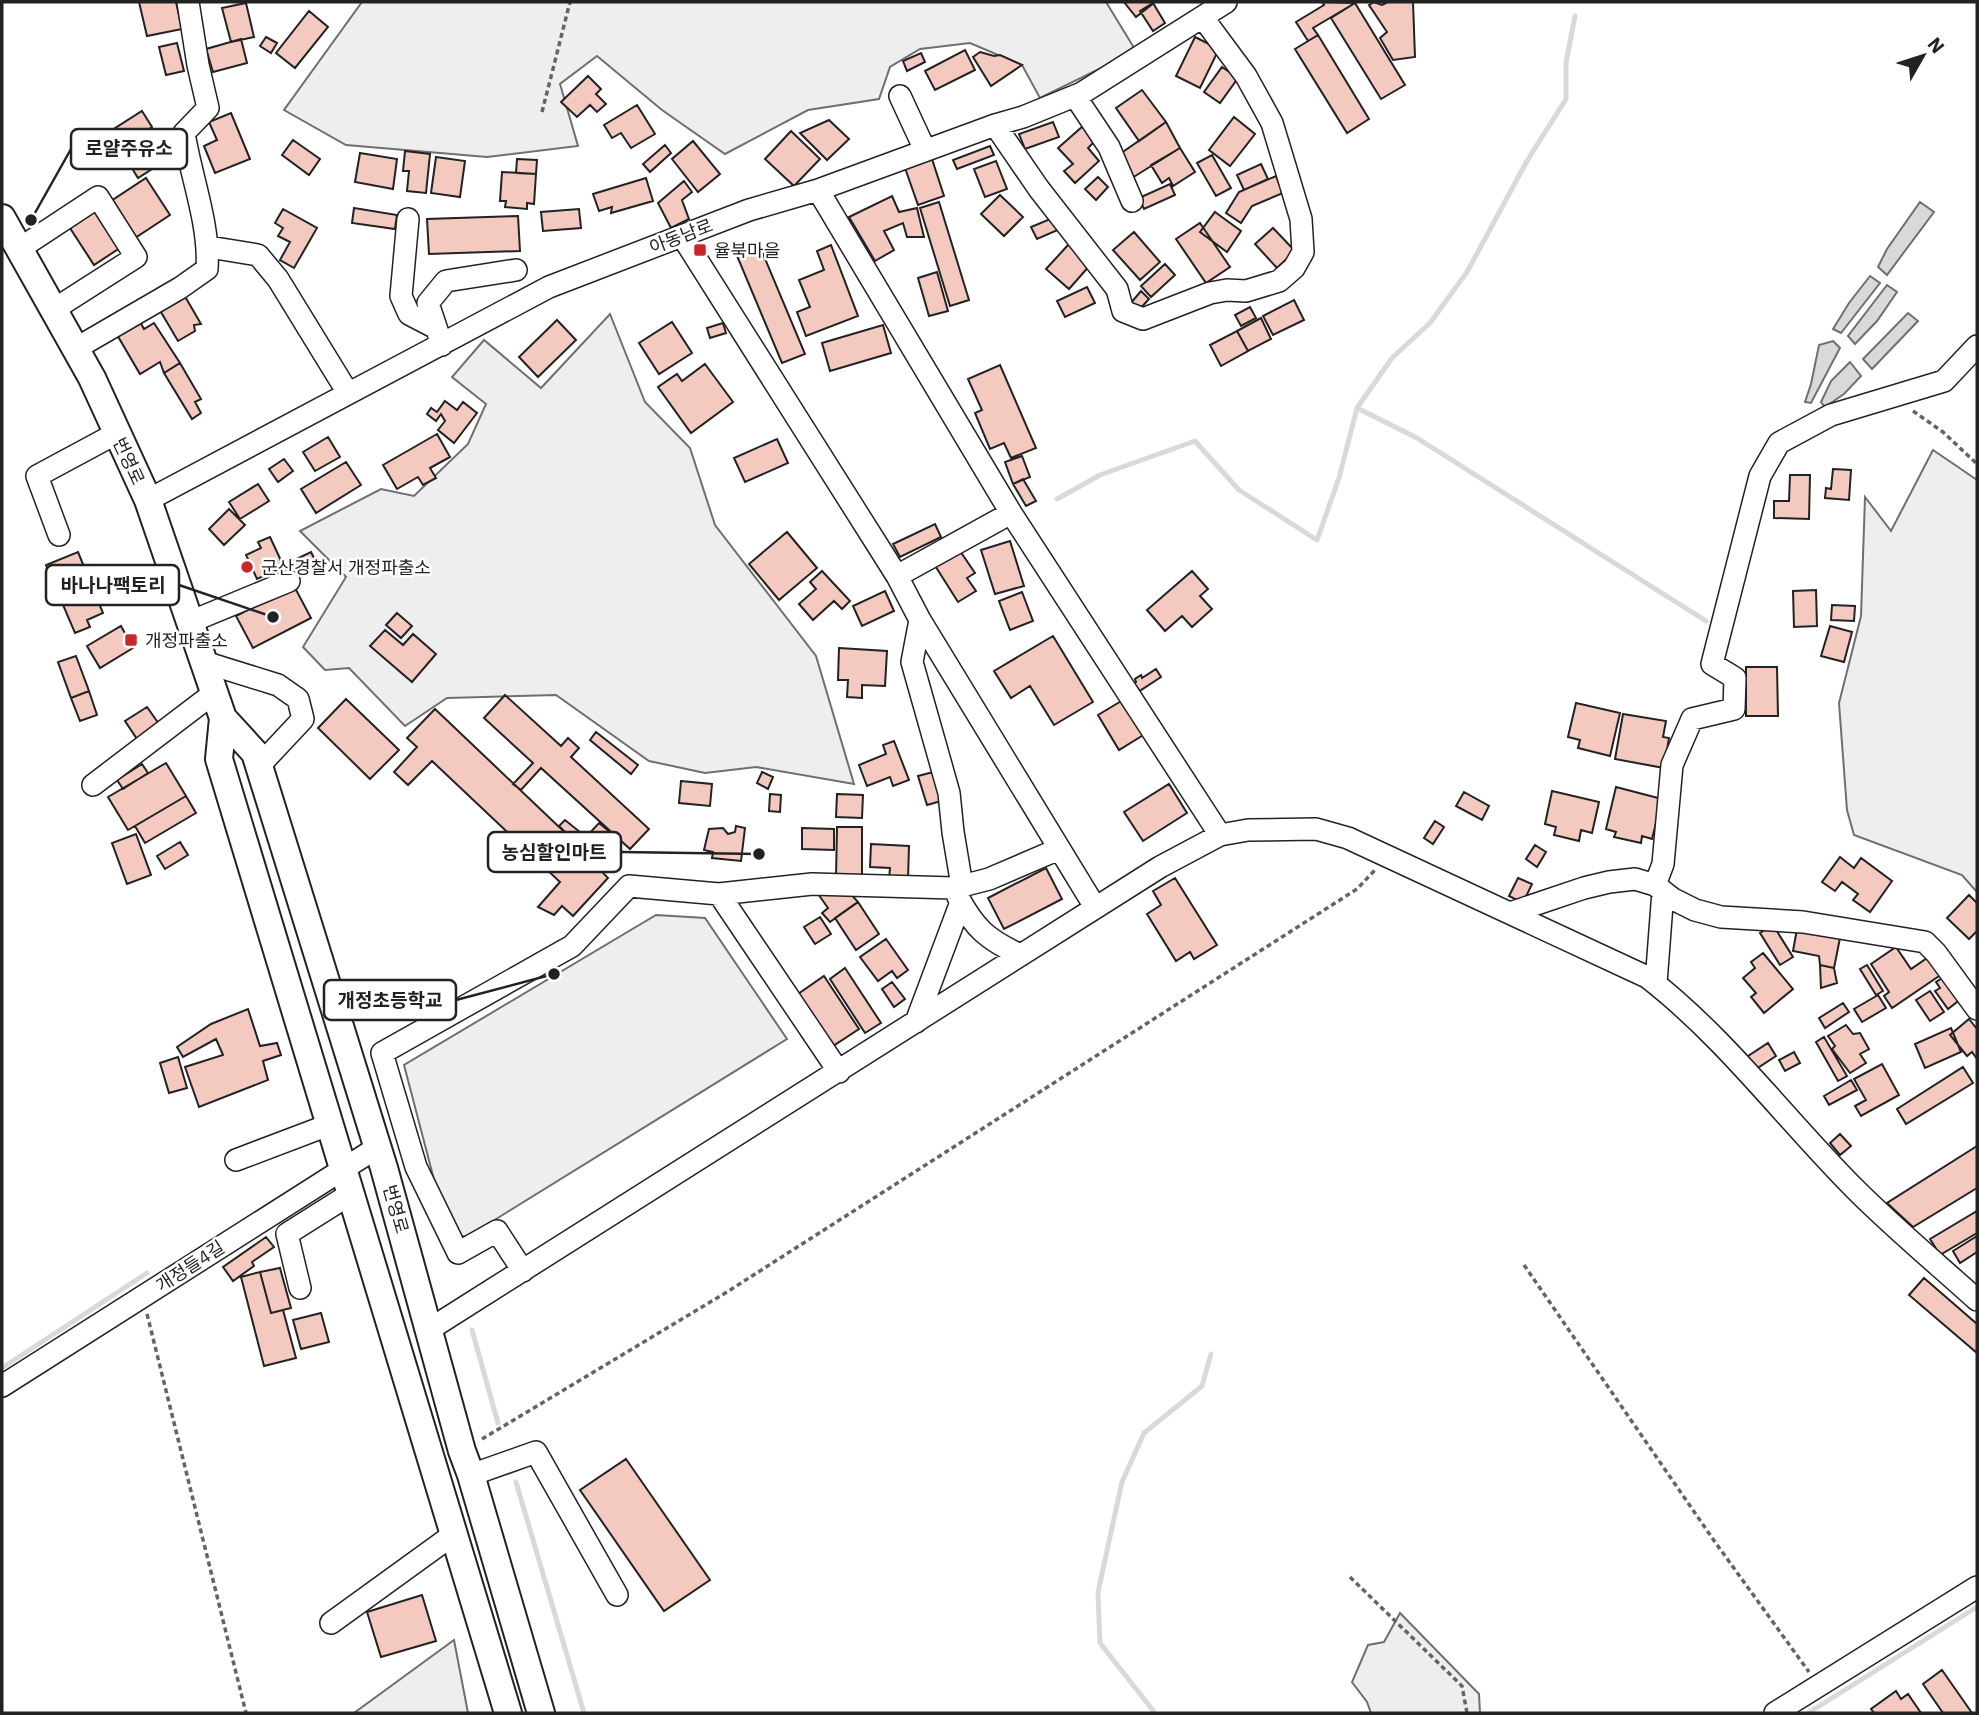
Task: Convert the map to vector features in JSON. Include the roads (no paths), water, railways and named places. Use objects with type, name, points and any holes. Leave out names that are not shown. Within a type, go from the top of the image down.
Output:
[{"type":"main road","name":"번영로","points":[[2,218],[92,378],[148,500],[223,718],[255,753],[377,1147],[541,1713]]},
{"type":"main road","name":"번영로","points":[[223,718],[219,760],[508,1713]]},
{"type":"street","points":[[75,349],[180,288],[207,269],[209,247],[184,133],[208,108],[188,2]]},
{"type":"street","points":[[995,125],[1039,189],[1117,289],[1123,311],[1143,319],[1210,293],[1246,291],[1279,281],[1294,268],[1303,252],[1301,219],[1272,123],[1212,8]]},
{"type":"street","name":"아동남로","points":[[148,500],[348,393],[439,336],[549,287],[681,236],[818,190],[1075,96],[1212,8]]},
{"type":"street","points":[[900,96],[925,150]]},
{"type":"street","points":[[1075,96],[1109,147],[1132,201]]},
{"type":"street","points":[[818,190],[1012,513],[1220,835]]},
{"type":"street","points":[[19,249],[98,197],[136,257],[53,310]]},
{"type":"street","points":[[408,219],[401,296],[409,314],[439,336]]},
{"type":"street","points":[[681,236],[897,576],[920,620],[1095,907]]},
{"type":"street","points":[[209,247],[258,255],[278,279],[348,393]]},
{"type":"street","points":[[439,336],[428,303],[446,281],[516,270]]},
{"type":"street","points":[[1656,984],[1659,888],[1672,765],[1692,719],[1734,709],[1735,678],[1712,664],[1760,476],[1779,443],[1831,415],[1944,381],[1977,346]]},
{"type":"street","points":[[59,535],[37,476],[117,433]]},
{"type":"street","points":[[897,576],[1012,513]]},
{"type":"street","points":[[190,622],[289,581]]},
{"type":"street","points":[[920,620],[912,662],[949,793],[959,892],[970,920],[993,942],[1020,956]]},
{"type":"street","points":[[204,662],[278,685],[298,699],[303,719],[259,766]]},
{"type":"street","points":[[93,785],[214,692]]},
{"type":"street","points":[[430,1329],[839,1072],[1095,907],[1220,835],[1248,830],[1316,829],[1348,838],[1647,977],[1681,1003],[1855,1189],[1977,1300]]},
{"type":"street","points":[[523,1271],[497,1231],[458,1253],[415,1167],[382,1053],[572,946],[629,886],[719,894],[812,884],[959,892],[1059,849]]},
{"type":"street","points":[[1510,913],[1609,882],[1635,879],[1659,888],[1695,910],[1721,917],[1803,922],[1925,942],[1977,1009]]},
{"type":"street","points":[[916,1022],[959,892]]},
{"type":"street","points":[[719,894],[839,1072]]},
{"type":"street","points":[[236,1160],[331,1124]]},
{"type":"street","name":"개정들4길","points":[[2,1386],[377,1147]]},
{"type":"street","points":[[300,1288],[286,1234],[352,1193]]},
{"type":"street","points":[[467,1463],[536,1452],[617,1595]]},
{"type":"street","points":[[331,1623],[454,1534]]},
{"type":"street","points":[[1774,1713],[1801,1707],[1818,1685],[1977,1587]]},
{"type":"waterway","points":[[1057,499],[1100,475],[1195,441],[1239,490],[1317,540],[1339,478],[1357,408],[1392,358],[1430,323],[1467,272],[1527,161],[1566,99],[1566,63],[1575,16]]},
{"type":"waterway","points":[[1357,408],[1417,438],[1706,621]]},
{"type":"waterway","points":[[2,1368],[147,1273]]},
{"type":"waterway","points":[[472,1330],[498,1423]]},
{"type":"waterway","points":[[1155,1713],[1100,1643],[1098,1592],[1122,1482],[1144,1433],[1202,1386],[1211,1354]]},
{"type":"waterway","points":[[516,1482],[584,1713]]},
{"type":"waterway","points":[[1808,1713],[1977,1607]]},
{"type":"place","name":"로얄주유소","points":[[31,220]]},
{"type":"place","name":"율북마을","points":[[700,250]]},
{"type":"place","name":"군산경찰서 개정파출소","points":[[247,567]]},
{"type":"place","name":"바나나팩토리","points":[[273,617]]},
{"type":"place","name":"개정파출소","points":[[131,640]]},
{"type":"place","name":"농심할인마트","points":[[759,854]]},
{"type":"place","name":"개정초등학교","points":[[554,974]]}]
